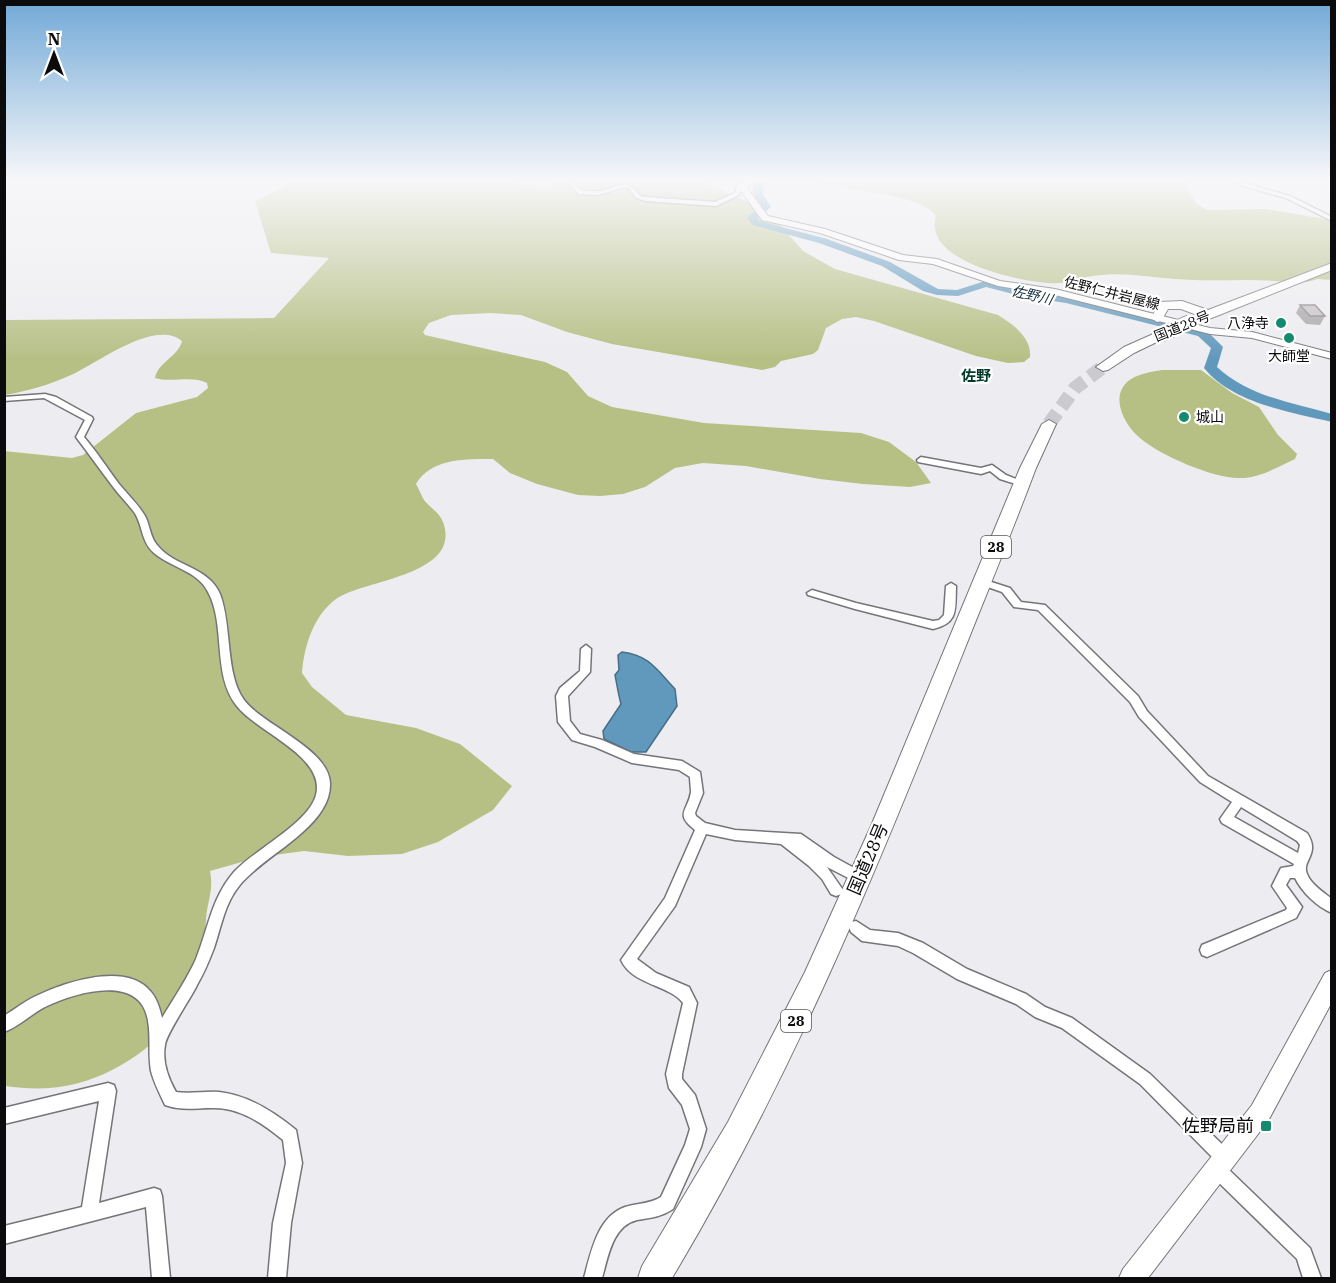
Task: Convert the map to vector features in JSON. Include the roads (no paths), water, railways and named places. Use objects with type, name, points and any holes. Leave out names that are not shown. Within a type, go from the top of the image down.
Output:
[{"type":"highway","name":"国道28号","points":[[1103,367],[1129,350],[1160,335],[1332,266]]},
{"type":"highway","points":[[1157,318],[1164,305],[1172,304],[1209,315]]},
{"type":"highway","name":"国道28号","points":[[654,1278],[681,1236],[755,1102],[814,984],[848,884],[914,752],[1022,483],[1049,424]]},
{"type":"main road","name":"佐野仁井岩屋線","points":[[848,240],[902,258],[934,261],[991,281],[1055,292],[1222,333],[1252,335],[1332,356]]},
{"type":"main road","points":[[1132,1278],[1260,1113],[1332,980]]},
{"type":"street","points":[[4,399],[45,396],[89,419],[80,437],[142,518],[155,550],[194,573],[215,593],[233,687],[240,701],[267,728],[309,756],[322,774],[324,783],[322,798],[313,811],[285,840],[240,874],[229,889],[219,910],[202,961],[158,1040]]},
{"type":"street","points":[[921,460],[981,471],[992,468],[1003,477],[1022,483]]},
{"type":"street","points":[[982,582],[1006,590],[1018,605],[1041,607],[1134,699],[1143,714],[1204,779],[1302,837],[1307,846],[1300,867]]},
{"type":"street","points":[[812,593],[933,625],[942,623],[949,616],[951,586]]},
{"type":"street","points":[[586,648],[585,672],[564,691],[562,709],[564,722],[576,737],[598,743],[632,758],[682,766],[696,775],[698,794],[689,813],[690,819],[702,828],[735,835],[801,840],[829,861],[848,884]]},
{"type":"street","points":[[1239,801],[1226,819],[1300,867],[1317,897],[1332,907]]},
{"type":"street","points":[[593,1278],[612,1223],[634,1212],[659,1209],[667,1203],[693,1147],[698,1129],[689,1101],[675,1082],[674,1074],[690,1003],[688,995],[678,987],[653,979],[628,960],[670,902],[702,828]]},
{"type":"street","points":[[784,839],[830,878],[848,884]]},
{"type":"street","points":[[1208,950],[1291,914],[1295,907],[1279,886],[1286,872],[1300,867]]},
{"type":"street","points":[[856,927],[867,936],[898,940],[918,948],[962,974],[1021,999],[1040,1012],[1067,1023],[1145,1079],[1304,1254],[1312,1278]]},
{"type":"street","points":[[4,1025],[42,1000],[106,982],[126,984],[146,997],[153,1009],[158,1040],[160,1078],[171,1100],[182,1103],[233,1101],[278,1125],[290,1136],[294,1163],[282,1223],[277,1278]]},
{"type":"street","points":[[4,1116],[108,1091],[89,1214]]},
{"type":"street","points":[[4,1235],[154,1196],[160,1278]]},
{"type":"water","points":[[622,652],[646,660],[675,689],[677,706],[646,752],[631,752],[604,739],[603,731],[621,704],[615,675],[619,670],[618,655]]},
{"type":"waterway","name":"佐野川","points":[[819,240],[886,264],[927,289],[937,292],[958,293],[985,284],[1025,294],[1066,300],[1202,333],[1217,347],[1210,368],[1221,378],[1250,394],[1332,418]]},
{"type":"tunnel","points":[[1049,424],[1075,388],[1103,367]]},
{"type":"place","name":"八浄寺","points":[[1281,323]]},
{"type":"place","name":"大師堂","points":[[1289,338]]},
{"type":"place","name":"城山","points":[[1184,417]]},
{"type":"place","name":"佐野局前","points":[[1266,1126]]},
{"type":"district","name":"佐野","points":[[976,376]]}]
